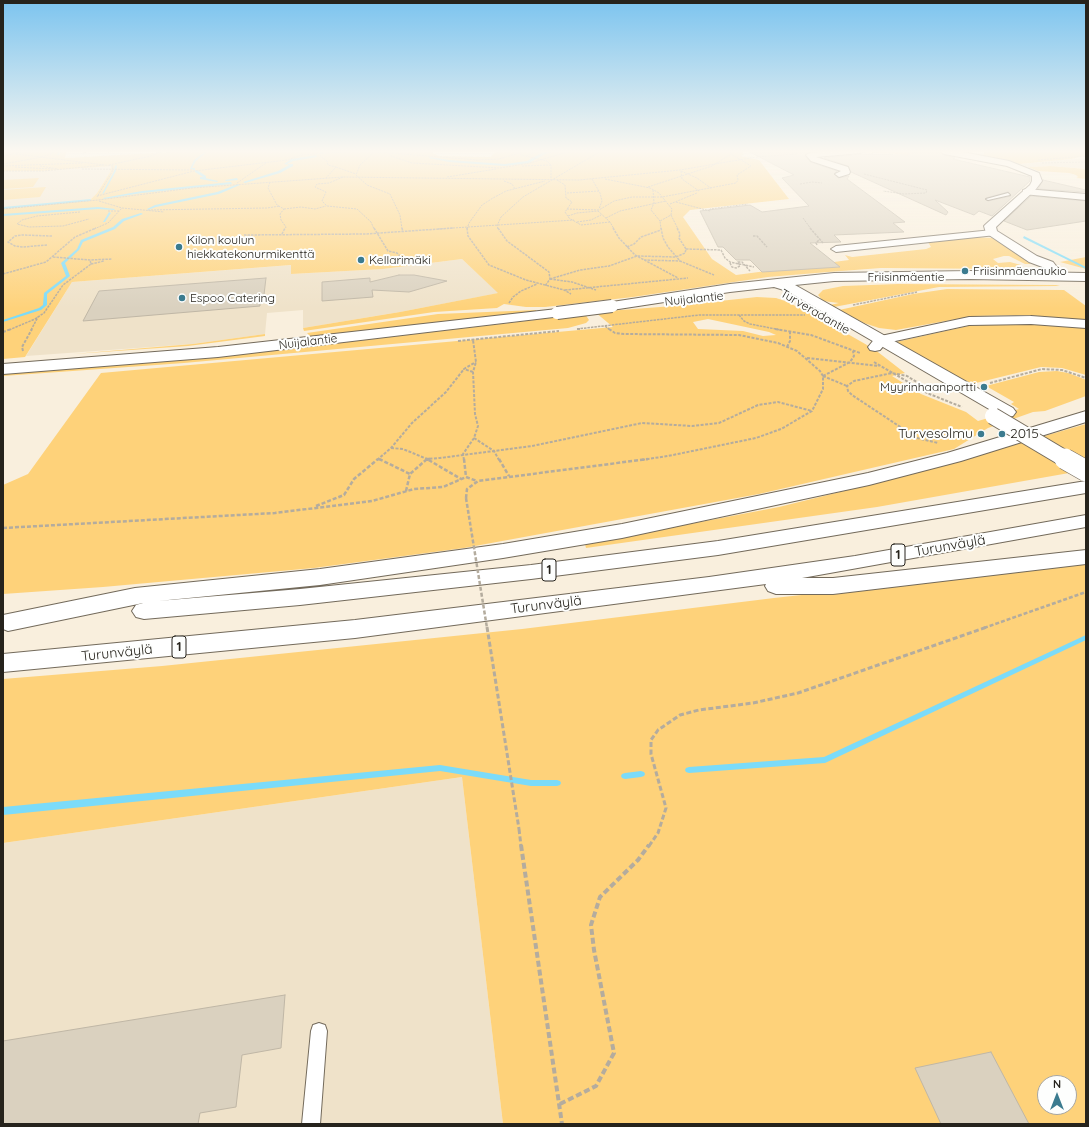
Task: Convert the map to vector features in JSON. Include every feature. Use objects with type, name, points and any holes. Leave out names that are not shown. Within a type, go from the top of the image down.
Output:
[{"type":"main road","points":[[1013,204],[992,222],[990,226],[992,234],[1034,259],[1038,266],[1063,280]]},
{"type":"main road","name":"Friisinmäentie","points":[[775,286],[834,277],[970,275],[1063,280],[1086,284]]},
{"type":"main road","name":"Friisinmäentie","points":[[775,286],[792,288],[880,282],[1063,280],[1086,277]]},
{"type":"main road","name":"Nuijalantie","points":[[3,369],[218,352],[612,306],[640,305],[775,286]]},
{"type":"main road","name":"Turveradantie","points":[[775,286],[872,350],[1086,457]]},
{"type":"main road","name":"Turveradantie","points":[[792,288],[872,350]]},
{"type":"main road","points":[[872,350],[952,324],[980,320],[1031,320],[1086,324]]},
{"type":"main road","name":"Turveradantie","points":[[1000,414],[1086,471]]},
{"type":"main road","points":[[5,622],[135,596],[320,577],[503,552],[622,531],[869,479],[954,457],[1086,416]]},
{"type":"main road","name":"1","points":[[5,622],[300,597],[531,572],[718,548],[1086,487]]},
{"type":"main road","name":"Turunväylä","points":[[3,663],[355,629],[709,585],[855,563],[1086,521]]},
{"type":"main road","points":[[709,585],[833,586],[1086,557]]},
{"type":"street","points":[[836,249],[992,234]]},
{"type":"lane","points":[[311,1124],[319,1031]]},
{"type":"path","points":[[3,209],[60,204]]},
{"type":"path","points":[[109,204],[122,208],[164,212]]},
{"type":"path","points":[[395,204],[400,215],[403,232]]},
{"type":"path","points":[[484,204],[466,228],[468,236],[490,265],[537,284],[564,290],[575,297]]},
{"type":"path","points":[[514,204],[501,217],[497,226],[500,233],[507,241],[549,272],[550,279]]},
{"type":"path","points":[[571,204],[565,212],[568,216],[581,225],[588,226],[610,222]]},
{"type":"path","points":[[601,204],[599,210],[601,215],[610,222],[619,238],[627,247],[642,260],[678,278]]},
{"type":"path","points":[[568,216],[577,213],[599,210],[610,204]]},
{"type":"path","points":[[606,218],[620,211],[651,204]]},
{"type":"path","points":[[654,204],[651,210],[660,221],[663,238],[676,257],[680,261],[717,277]]},
{"type":"path","points":[[660,221],[670,215],[672,209],[670,204]]},
{"type":"path","points":[[682,204],[710,211],[710,209],[748,204]]},
{"type":"path","points":[[145,210],[267,208],[280,206],[284,209],[301,207],[315,209],[327,206],[357,209],[371,222],[376,234],[388,251],[397,253],[400,256]]},
{"type":"path","points":[[3,274],[46,262],[75,238],[108,223],[122,208]]},
{"type":"path","points":[[282,234],[286,227],[281,220],[280,214],[284,209]]},
{"type":"path","points":[[567,209],[599,210]]},
{"type":"path","points":[[108,211],[120,211]]},
{"type":"path","points":[[80,212],[37,216],[22,220],[17,224],[29,228],[57,226],[73,224],[89,218]]},
{"type":"path","points":[[244,235],[376,234],[591,220],[601,215]]},
{"type":"path","points":[[670,215],[680,234],[679,238],[686,249]]},
{"type":"path","points":[[803,218],[819,240],[826,244]]},
{"type":"path","points":[[627,247],[634,244],[641,237],[662,230]]},
{"type":"path","points":[[47,245],[36,247],[15,246],[8,242],[14,236],[52,236]]},
{"type":"path","points":[[753,236],[757,236],[767,247]]},
{"type":"path","points":[[71,237],[75,238]]},
{"type":"path","points":[[817,245],[816,243],[819,240]]},
{"type":"path","points":[[545,286],[550,279],[580,270],[608,266],[637,256],[676,257],[685,253],[686,249]]},
{"type":"path","points":[[686,249],[721,250],[725,258],[734,268],[738,268],[738,262],[742,262],[747,266],[754,266]]},
{"type":"path","points":[[3,332],[44,313],[63,285],[91,264],[112,259],[90,260],[52,257]]},
{"type":"path","points":[[90,260],[91,264]]},
{"type":"path","points":[[642,260],[680,261]]},
{"type":"path","points":[[730,262],[738,264]]},
{"type":"path","points":[[564,290],[587,286],[690,278]]},
{"type":"path","points":[[550,279],[587,286]]},
{"type":"path","points":[[507,308],[513,297],[537,284]]},
{"type":"path","points":[[852,306],[920,291]]},
{"type":"path","points":[[738,314],[744,321],[750,324],[810,335],[853,350],[872,350],[881,366]]},
{"type":"path","points":[[810,314],[779,316],[738,314],[699,315],[605,326],[615,332],[624,334],[739,335],[778,343],[806,358],[823,376],[847,386]]},
{"type":"path","points":[[24,356],[22,347],[38,317]]},
{"type":"path","points":[[787,347],[790,341],[790,332]]},
{"type":"path","points":[[466,477],[463,454],[474,438],[478,426],[475,414],[473,372],[476,362],[473,340]]},
{"type":"path","points":[[823,376],[850,362],[854,356],[853,350]]},
{"type":"path","points":[[806,358],[881,366],[927,393],[967,409]]},
{"type":"path","points":[[312,508],[344,495],[354,479],[391,448],[412,423],[446,392],[464,369],[476,362]]},
{"type":"path","points":[[464,369],[473,372]]},
{"type":"path","points":[[983,384],[1042,369],[1062,370],[1086,378]]},
{"type":"path","points":[[847,386],[854,381],[892,373],[907,376],[928,389],[927,393]]},
{"type":"path","points":[[562,1124],[519,829],[466,498],[467,489],[478,481],[668,456],[728,445],[756,438],[781,429],[812,411],[823,389],[823,376]]},
{"type":"path","points":[[847,386],[848,391],[852,395],[917,438],[928,442],[943,443]]},
{"type":"path","points":[[406,491],[410,474],[427,459],[532,446],[642,423],[692,426],[719,423],[758,405],[778,402],[812,411]]},
{"type":"path","points":[[474,438],[494,451],[509,476]]},
{"type":"path","points":[[391,448],[403,449],[427,459],[462,479]]},
{"type":"path","points":[[379,458],[410,474]]},
{"type":"path","points":[[3,528],[220,516],[312,508],[372,501],[406,491],[443,487],[466,477],[478,481]]},
{"type":"path","points":[[560,1104],[596,1086],[614,1053],[594,950],[591,925],[600,897],[638,860],[658,833],[666,808],[651,754],[651,740],[658,730],[667,722],[680,715],[699,710],[753,703],[798,693],[1086,592]]},
{"type":"shaded area","points":[[3,204],[51,204],[3,208]]},
{"type":"shaded area","points":[[51,204],[748,204],[690,210],[683,217],[712,259],[736,275],[849,260],[845,255],[852,257],[926,249],[931,247],[928,242],[975,237],[992,238],[1031,264],[1025,264],[1009,256],[1004,256],[993,259],[998,263],[1010,262],[1021,265],[1009,269],[881,268],[768,277],[633,297],[545,307],[526,307],[504,304],[497,308],[434,312],[304,331],[303,328],[400,312],[498,293],[462,259],[383,269],[291,274],[291,265],[72,282],[25,357],[3,359],[3,208]]},
{"type":"shaded area","points":[[1086,257],[1086,269],[1060,262]]},
{"type":"shaded area","points":[[462,259],[499,293],[400,312],[303,328],[303,310],[267,313],[265,334],[193,344],[26,356],[72,282],[292,265],[291,274],[383,269]]},
{"type":"shaded area","points":[[898,284],[1060,286],[939,287],[834,307],[830,305],[839,303],[823,301],[818,295],[823,290],[843,286]]},
{"type":"shaded area","points":[[947,289],[1064,290],[1086,306],[1086,320],[1027,315],[973,316],[896,330],[879,328],[864,323],[839,310],[913,294]]},
{"type":"shaded area","points":[[757,297],[776,298],[785,301],[816,316],[874,349],[905,373],[892,376],[921,394],[966,412],[978,421],[1019,409],[1011,404],[1014,402],[986,386],[1039,372],[1057,371],[1068,373],[1086,380],[1086,396],[1045,411],[1033,412],[988,428],[954,449],[759,494],[464,548],[314,568],[103,587],[3,594],[3,485],[28,474],[101,373],[613,327],[595,312],[673,306]],"holes":[[[708,319],[769,332],[776,335],[763,336],[743,331],[698,329],[693,322]]]},
{"type":"shaded area","points":[[536,310],[536,312],[324,337],[310,336],[307,333],[438,314]]},
{"type":"shaded area","points":[[585,314],[589,320],[586,323],[568,328],[184,363],[3,376],[3,374],[212,358]]},
{"type":"shaded area","points":[[1011,323],[1086,326],[1086,375],[1062,368],[1041,367],[972,384],[944,371],[896,342],[968,326]]},
{"type":"shaded area","points":[[265,334],[265,336],[188,346],[73,354],[193,344]]},
{"type":"shaded area","points":[[1086,424],[1086,470],[877,507],[586,548],[585,544],[779,507],[913,474]]},
{"type":"shaded area","points":[[1086,564],[1086,1124],[503,1124],[462,777],[3,843],[3,679],[162,666],[522,629],[774,598]]},
{"type":"shaded area","points":[[462,777],[503,1124],[3,1124],[3,843]]},
{"type":"building","points":[[807,204],[880,204],[905,222],[893,223],[904,232],[834,235],[841,242],[810,243],[840,267],[762,272],[750,260],[736,260],[723,247],[718,247],[700,211],[750,205],[762,212],[809,206]]},
{"type":"building","points":[[921,204],[939,204],[948,212],[946,215]]},
{"type":"building","points":[[944,204],[1005,204],[992,216],[979,211],[974,215]]},
{"type":"building","points":[[1023,204],[1086,204],[1086,221],[1027,230],[1004,221]]},
{"type":"building","points":[[399,275],[414,275],[447,281],[409,292],[372,290],[373,297],[322,301],[322,282],[370,278],[370,282]]},
{"type":"building","name":"Espoo Catering","points":[[266,278],[263,303],[260,303],[260,306],[83,321],[99,291]]},
{"type":"building","points":[[285,995],[281,1048],[242,1055],[236,1107],[200,1113],[198,1124],[3,1124],[3,1041]]},
{"type":"building","points":[[991,1052],[1029,1124],[941,1124],[915,1068]]},
{"type":"waterway","points":[[3,208],[51,204]]},
{"type":"waterway","points":[[148,209],[167,204]]},
{"type":"waterway","points":[[3,215],[98,208],[114,209]]},
{"type":"waterway","points":[[104,221],[110,213]]},
{"type":"waterway","points":[[3,321],[40,309],[45,305],[45,294],[68,276],[63,263],[78,249],[82,241],[114,228],[123,220],[142,214]]},
{"type":"waterway","points":[[1024,237],[1086,268]]},
{"type":"waterway","points":[[689,770],[825,760],[1086,637]]},
{"type":"waterway","points":[[3,811],[440,768],[531,783],[557,783]]},
{"type":"waterway","points":[[625,776],[641,774]]},
{"type":"place","name":"Kilon koulun hiekkatekonurmikenttä","points":[[179,247]]},
{"type":"place","name":"Kellarimäki","points":[[361,260]]},
{"type":"place","name":"Friisinmäenaukio","points":[[965,271]]},
{"type":"place","name":"Espoo Catering","points":[[182,298]]},
{"type":"place","name":"Myyrinhaanportti","points":[[984,387]]},
{"type":"place","name":"Turvesolmu","points":[[981,434]]},
{"type":"place","name":"2015","points":[[1002,434]]}]
